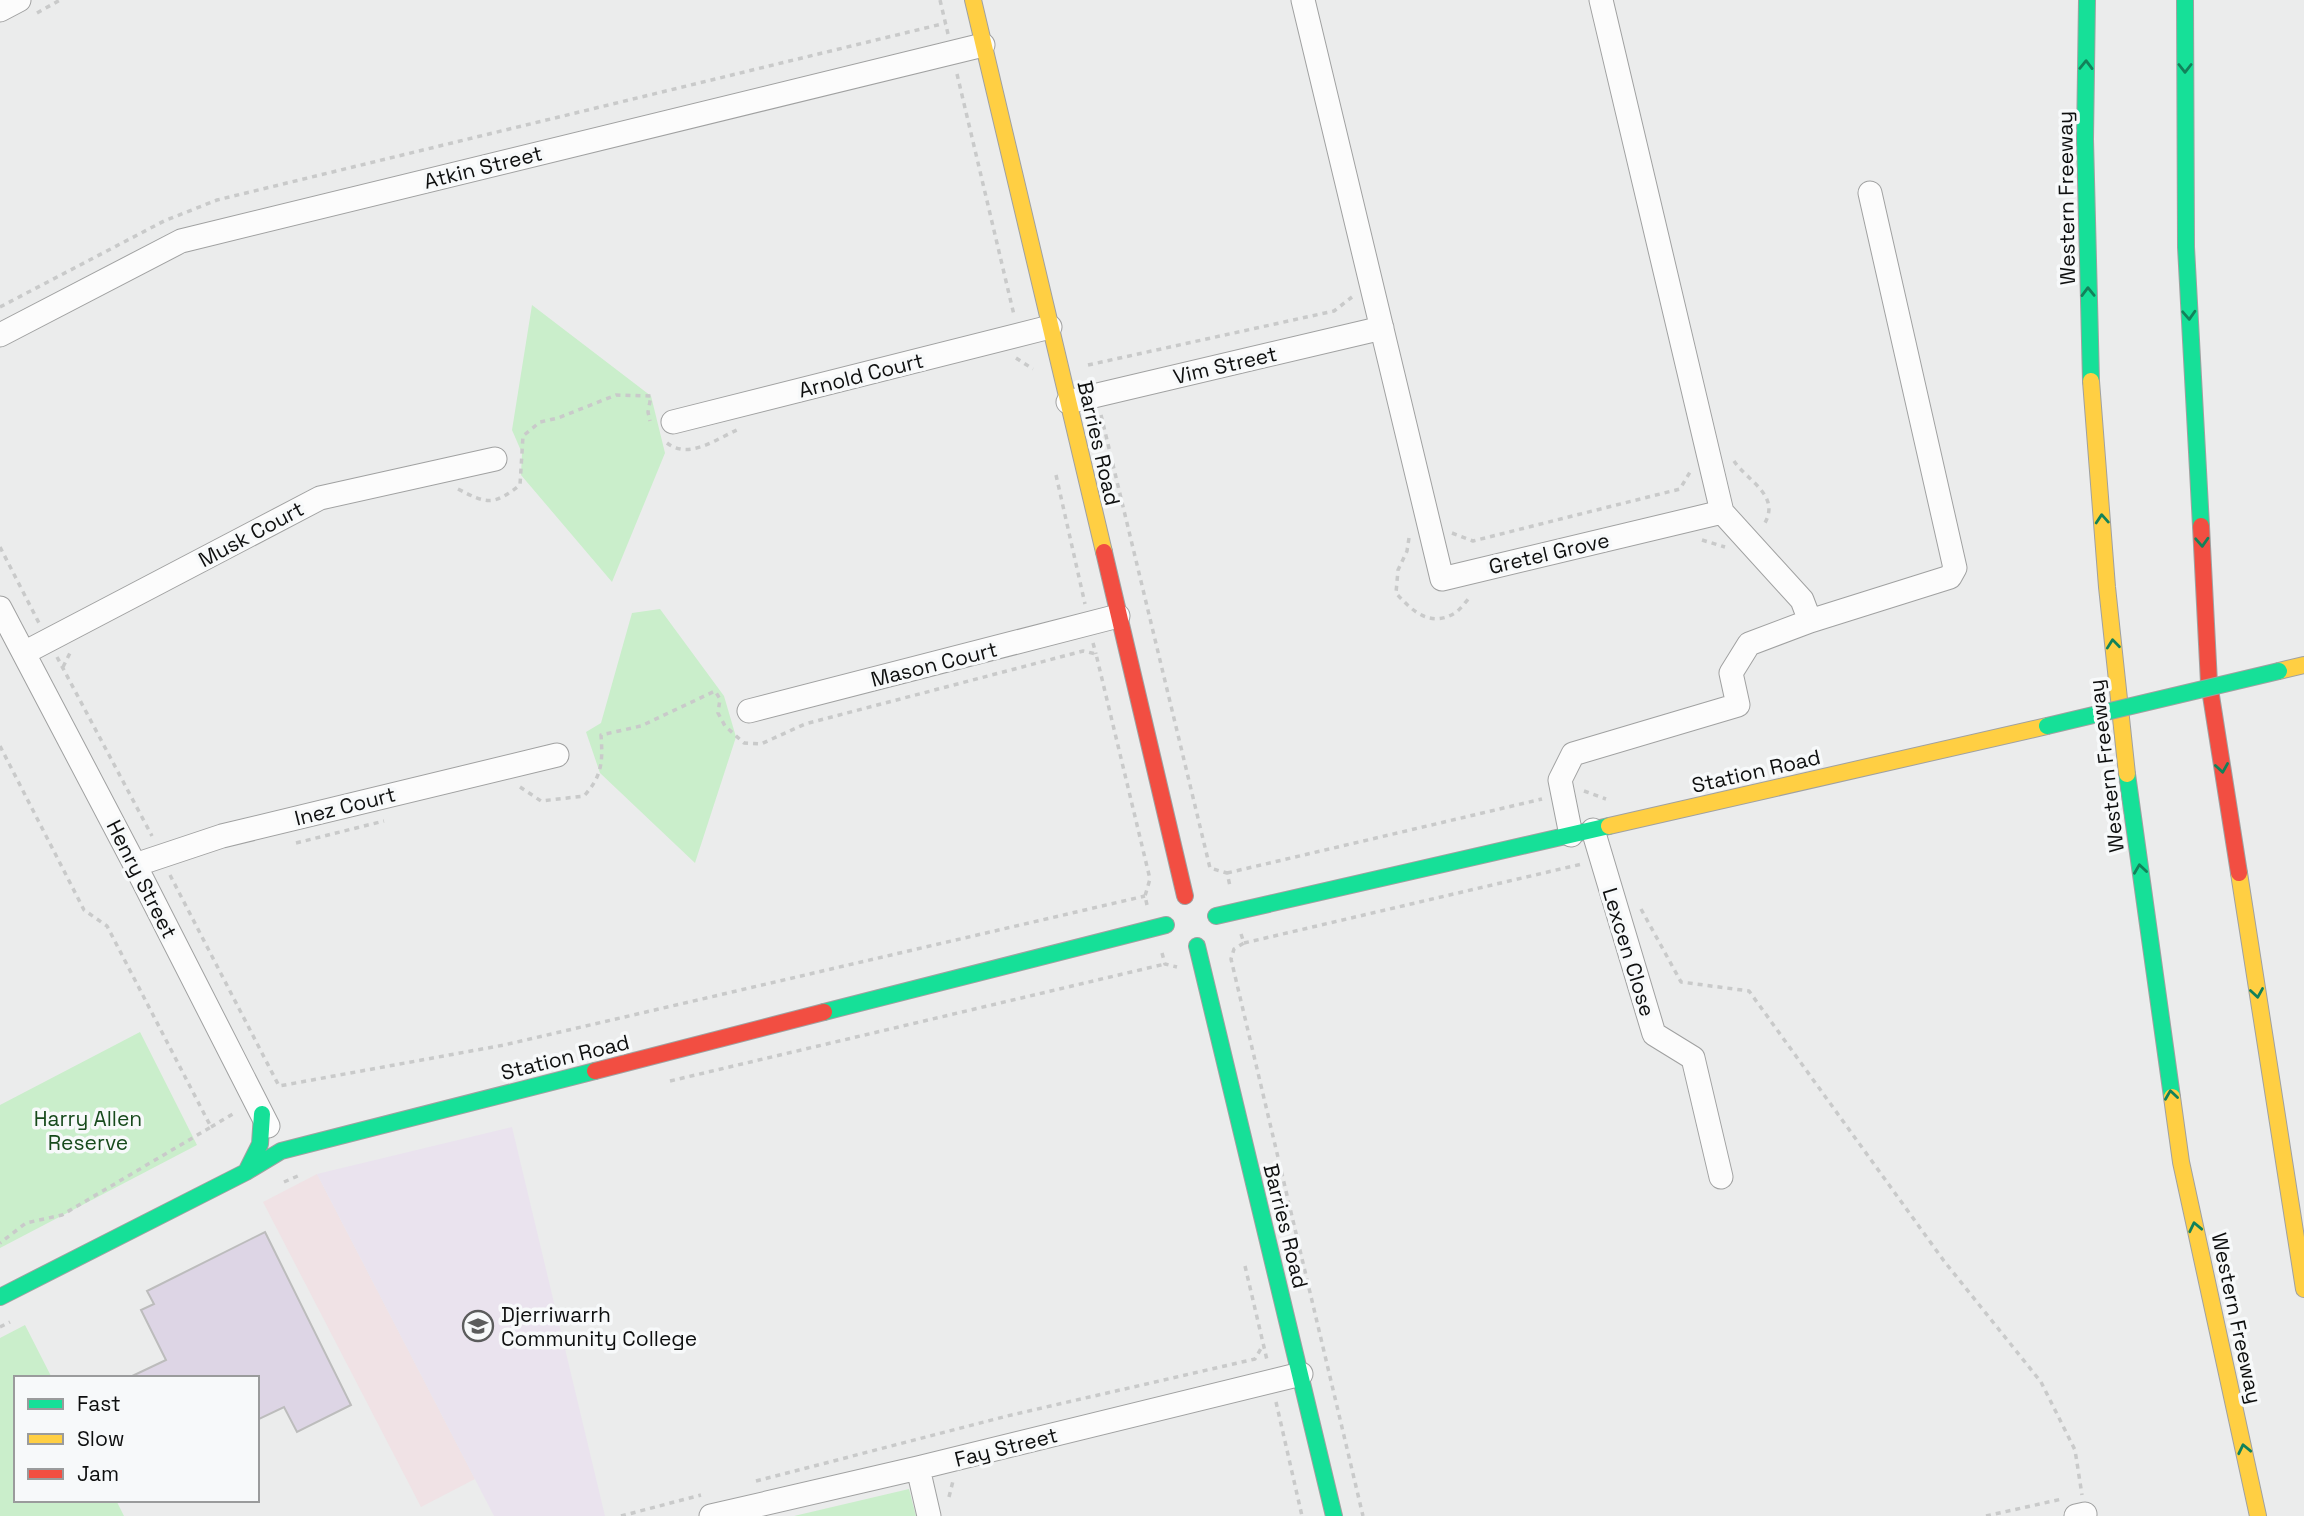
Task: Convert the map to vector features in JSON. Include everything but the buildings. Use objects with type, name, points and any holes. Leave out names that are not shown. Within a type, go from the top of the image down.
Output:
[{"type":"main road","name":"Barries Road","points":[[973,0],[1118,617],[1175,919]]},
{"type":"main road","name":"Western Freeway","points":[[2087,0],[2085,139],[2089,358],[2107,587],[2129,797],[2181,1162],[2258,1516]]},
{"type":"main road","points":[[2185,0],[2186,247],[2209,683],[2304,1289]]},
{"type":"main road","name":"Station Road","points":[[1216,916],[2304,665]]},
{"type":"main road","points":[[1195,896],[1204,899],[1213,907],[1216,927],[1213,935],[1197,946],[1175,919],[1195,896]]},
{"type":"main road","name":"Station Road","points":[[0,1297],[281,1151],[1175,919]]},
{"type":"main road","name":"Barries Road","points":[[1197,946],[1334,1516]]},
{"type":"main road","points":[[246,1171],[260,1143],[262,1114]]},
{"type":"street","points":[[0,10],[19,0]]},
{"type":"street","name":"Gretel Grove","points":[[1303,0],[1442,579],[1722,512]]},
{"type":"street","points":[[1601,0],[1722,512],[1802,600],[1810,621]]},
{"type":"street","name":"Atkin Street","points":[[0,335],[181,241],[983,45]]},
{"type":"street","points":[[1562,794],[1560,780],[1573,754],[1738,705],[1731,673],[1749,645],[1810,621],[1950,577],[1955,568],[1870,193]]},
{"type":"street","name":"Arnold Court","points":[[663,431],[1050,327]]},
{"type":"street","name":"Vim Street","points":[[1068,402],[1382,328]]},
{"type":"street","name":"Musk Court","points":[[24,653],[320,498],[495,459]]},
{"type":"street","name":"Henry Street","points":[[0,608],[135,864],[281,1151]]},
{"type":"street","name":"Mason Court","points":[[749,711],[1118,617]]},
{"type":"street","name":"Inez Court","points":[[135,864],[222,836],[557,755]]},
{"type":"street","name":"Lexcen Close","points":[[1562,794],[1582,833],[1654,1034],[1693,1058],[1721,1177]]},
{"type":"street","name":"Fay Street","points":[[706,1506],[918,1468],[1301,1374]]},
{"type":"street","points":[[918,1468],[929,1516]]},
{"type":"path","points":[[0,307],[163,221],[217,200],[946,23]]},
{"type":"path","points":[[956,70],[1026,365]]},
{"type":"path","points":[[1088,365],[1334,311],[1353,297]]},
{"type":"path","points":[[1086,355],[1210,867],[1227,873],[1580,790],[1607,799]]},
{"type":"path","points":[[1016,358],[1033,369]]},
{"type":"path","points":[[450,485],[483,502],[505,497],[520,485],[523,436],[540,422],[558,418],[616,395],[652,396],[648,412],[672,447],[696,450],[746,428]]},
{"type":"path","points":[[1694,537],[1717,547],[1736,548],[1759,533],[1766,521],[1769,507],[1758,486],[1740,470],[1730,455]]},
{"type":"path","points":[[1054,463],[1150,879]]},
{"type":"path","points":[[1452,533],[1473,541],[1680,489],[1690,472]]},
{"type":"path","points":[[1406,526],[1409,539],[1398,570],[1396,593],[1412,611],[1427,618],[1441,618],[1457,612],[1475,593]]},
{"type":"path","points":[[0,547],[279,1086],[504,1045],[1144,896]]},
{"type":"path","points":[[62,667],[71,651]]},
{"type":"path","points":[[508,790],[521,787],[541,801],[584,796],[597,782],[602,755],[601,735],[641,726],[715,691],[720,699],[719,713],[725,726],[744,743],[761,744],[805,724],[1083,651],[1096,654]]},
{"type":"path","points":[[0,746],[83,910],[107,926],[211,1127],[62,1215],[26,1223],[0,1243]]},
{"type":"path","points":[[285,845],[391,820]]},
{"type":"path","points":[[1227,873],[1244,943],[1234,949],[1231,959],[1363,1516]]},
{"type":"path","points":[[1641,909],[1681,982],[1749,991],[1944,1261],[2041,1382],[2075,1450],[2081,1508],[1986,1516]]},
{"type":"path","points":[[664,1082],[1165,964]]},
{"type":"path","points":[[278,1185],[302,1174]]},
{"type":"path","points":[[0,1327],[12,1321]]},
{"type":"path","points":[[754,1482],[1007,1416],[1255,1359],[1263,1345]]},
{"type":"path","points":[[951,1505],[948,1493],[955,1478]]},
{"type":"path","points":[[621,1516],[706,1506]]},
{"type":"shaded area","name":"Djerriwarrh Community College","points":[[512,1127],[605,1516],[494,1516],[317,1174]]},
{"type":"shaded area","points":[[317,1174],[475,1479],[421,1507],[263,1202]]},
{"type":"green space","points":[[532,305],[651,396],[665,453],[612,582],[521,475],[522,453],[512,430]]},
{"type":"green space","points":[[660,609],[724,696],[736,737],[695,863],[600,773],[586,732],[601,723],[632,613]]},
{"type":"green space","name":"Harry Allen Reserve","points":[[140,1032],[197,1145],[0,1248],[0,1105]]},
{"type":"green space","points":[[25,1325],[51,1376],[14,1376],[14,1502],[117,1502],[124,1516],[0,1516],[0,1338]]},
{"type":"green space","points":[[909,1489],[916,1516],[794,1516]]},
{"type":"traffic: fast","points":[[2087,0],[2085,139],[2091,381]]},
{"type":"traffic: fast","points":[[2185,0],[2186,247],[2201,526]]},
{"type":"traffic: fast","points":[[2047,726],[2279,671]]},
{"type":"traffic: fast","points":[[2127,774],[2172,1097]]},
{"type":"traffic: fast","points":[[1216,916],[1609,826]]},
{"type":"traffic: fast","points":[[824,1012],[1166,925]]},
{"type":"traffic: fast","points":[[1197,946],[1334,1516]]},
{"type":"traffic: fast","points":[[0,1297],[246,1172],[281,1151],[595,1071]]},
{"type":"traffic: fast","points":[[246,1172],[260,1144],[262,1114]]},
{"type":"traffic: slow","points":[[973,0],[1104,552]]},
{"type":"traffic: slow","points":[[2091,381],[2107,587],[2127,774]]},
{"type":"traffic: slow","points":[[2279,671],[2304,665]]},
{"type":"traffic: slow","points":[[1609,826],[2047,726]]},
{"type":"traffic: slow","points":[[2239,873],[2304,1289]]},
{"type":"traffic: slow","points":[[2172,1097],[2181,1162],[2258,1516]]},
{"type":"traffic: jam","points":[[2201,526],[2209,683],[2239,873]]},
{"type":"traffic: jam","points":[[1104,552],[1185,896]]},
{"type":"traffic: jam","points":[[595,1071],[824,1012]]},
{"type":"place","name":"Djerriwarrh Community College","points":[[478,1326]]}]
